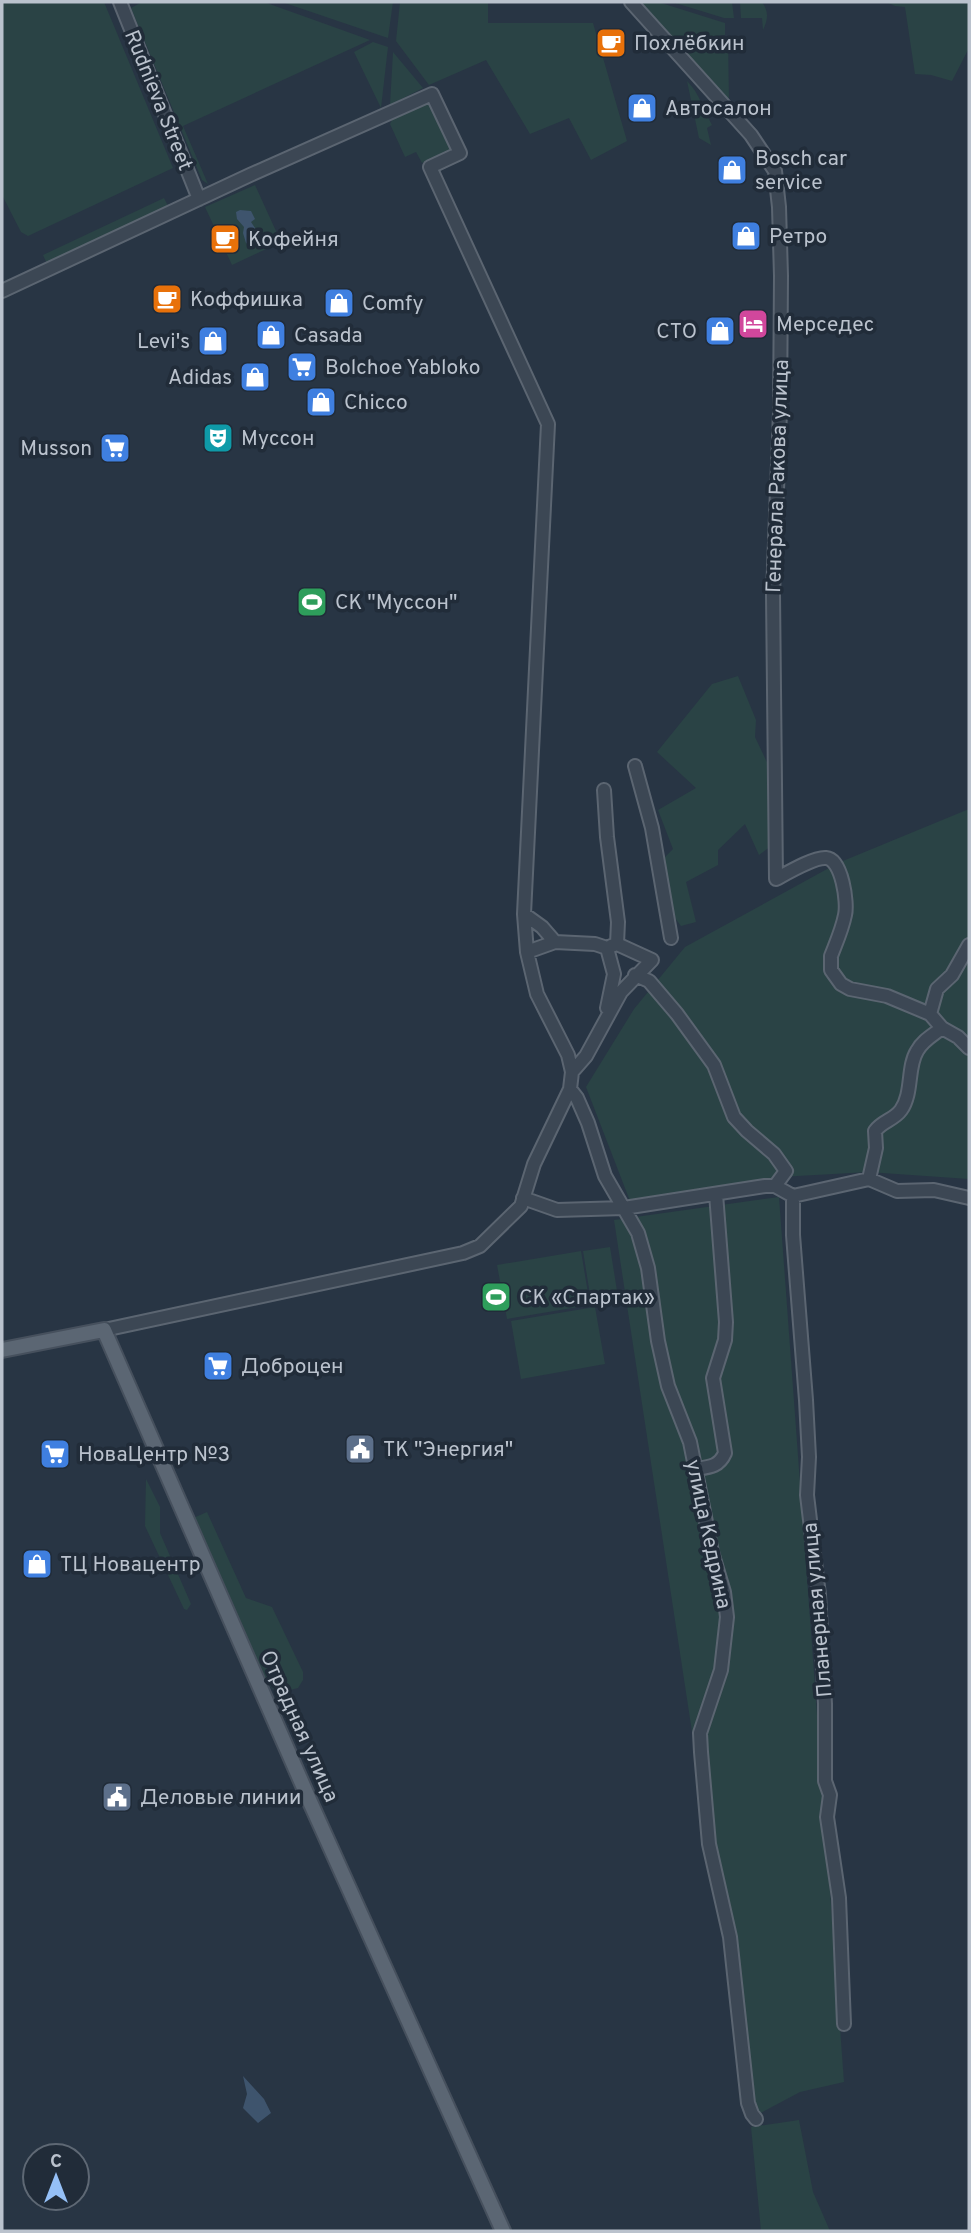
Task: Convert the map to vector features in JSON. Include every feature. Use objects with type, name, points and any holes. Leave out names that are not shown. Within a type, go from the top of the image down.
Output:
[{"type":"main road","points":[[2,1350],[104,1330]]},
{"type":"main road","name":"Отрадная улица","points":[[104,1330],[311,1804],[503,2231]]},
{"type":"street","name":"Rudnieva Street","points":[[120,2],[199,199]]},
{"type":"street","name":"Генерала Ракова улица","points":[[631,2],[751,135],[775,171],[781,276],[780,412],[773,594],[776,879],[820,859],[828,858],[835,862],[843,883],[846,912],[831,956],[831,971],[841,984],[850,989],[887,996],[930,1014]]},
{"type":"street","points":[[2,291],[432,94],[460,153],[430,167],[548,424],[524,914],[527,952],[537,994],[568,1055],[572,1072],[570,1089],[534,1164],[521,1206],[480,1245],[463,1254],[104,1330]]},
{"type":"street","points":[[635,766],[652,828],[671,938]]},
{"type":"street","points":[[604,790],[618,922],[612,946],[614,974],[604,1022]]},
{"type":"street","points":[[524,914],[542,927],[555,942]]},
{"type":"street","points":[[527,952],[555,942],[595,944],[621,948],[652,960],[621,992],[586,1056],[572,1072]]},
{"type":"street","points":[[969,945],[964,968],[937,989],[930,1014],[942,1028],[958,1037],[969,1048]]},
{"type":"street","points":[[635,975],[649,981],[677,1014],[714,1065],[734,1117],[774,1154],[786,1171],[775,1186]]},
{"type":"street","points":[[869,1179],[876,1147],[875,1131],[900,1112],[912,1082],[913,1061],[917,1051],[942,1028]]},
{"type":"street","name":"улица Кедрина","points":[[570,1089],[588,1123],[605,1176],[638,1233],[642,1245],[668,1387],[690,1442],[712,1552],[724,1592],[727,1617],[721,1670],[700,1733],[709,1844],[730,1937],[748,2103],[756,2119]]},
{"type":"street","points":[[523,1198],[557,1210],[624,1208],[775,1186],[793,1196],[869,1179],[897,1191],[934,1190],[969,1198]]},
{"type":"street","points":[[695,1469],[715,1466],[720,1463],[725,1453],[713,1378],[725,1340],[726,1322],[716,1194]]},
{"type":"street","name":"Планерная улица","points":[[793,1196],[793,1235],[809,1457],[807,1495],[818,1595],[825,1704],[825,1781],[830,1795],[827,1816],[839,1898],[844,2024]]},
{"type":"green space","points":[[2,2],[104,2],[173,168],[28,236],[21,232],[2,195]]},
{"type":"green space","points":[[142,2],[264,2],[370,40],[183,126],[208,184],[202,180],[131,8]]},
{"type":"green space","points":[[282,2],[393,2],[388,38]]},
{"type":"green space","points":[[400,2],[488,2],[488,23],[593,23],[627,141],[591,160],[569,118],[530,134],[486,60],[429,85],[396,41]]},
{"type":"green space","points":[[640,2],[658,2],[725,23],[725,35],[674,45]]},
{"type":"green space","points":[[672,2],[732,2],[734,18],[724,18]]},
{"type":"green space","points":[[740,2],[762,2],[767,16],[763,30],[762,18],[741,18]]},
{"type":"green space","points":[[886,2],[969,2],[969,48],[952,81],[915,74],[905,7]]},
{"type":"green space","points":[[728,37],[729,102],[681,52],[708,44],[708,39]]},
{"type":"green space","points":[[373,42],[388,47],[381,108],[354,52]]},
{"type":"green space","points":[[393,52],[423,88],[390,105]]},
{"type":"green space","points":[[687,81],[698,96],[712,125],[707,128],[711,145],[699,138]]},
{"type":"green space","points":[[423,100],[432,106],[453,148],[422,163],[416,152],[405,157],[390,124],[395,114]]},
{"type":"green space","points":[[255,185],[281,242],[232,265],[205,207]]},
{"type":"green space","points":[[164,198],[169,208],[48,266],[43,255]]},
{"type":"green space","points":[[738,676],[756,720],[755,737],[773,775],[774,844],[759,855],[745,824],[718,850],[718,865],[686,882],[696,922],[681,926],[675,918],[663,859],[673,849],[658,810],[696,788],[657,752],[712,684]]},
{"type":"green space","points":[[969,809],[969,1179],[868,1172],[780,1177],[630,1201],[586,1087],[634,1009],[685,947],[838,863]]},
{"type":"green space","points":[[779,1197],[844,2082],[800,2092],[755,2116],[748,2099],[614,1220]]},
{"type":"green space","points":[[610,1247],[618,1297],[591,1301],[583,1251]]},
{"type":"green space","points":[[581,1251],[590,1305],[507,1319],[497,1265]]},
{"type":"green space","points":[[595,1307],[605,1364],[521,1379],[511,1321]]},
{"type":"green space","points":[[146,1479],[160,1507],[160,1533],[191,1604],[187,1610],[184,1609],[145,1526]]},
{"type":"green space","points":[[207,1512],[246,1598],[272,1607],[303,1672],[303,1680],[298,1688],[286,1691],[295,1700],[287,1707],[279,1705],[273,1689],[264,1680],[191,1519]]},
{"type":"green space","points":[[799,2120],[813,2192],[830,2231],[761,2231],[751,2127]]},
{"type":"water","points":[[251,211],[255,219],[251,222],[255,228],[249,245],[243,233],[244,227],[237,219],[236,212]]},
{"type":"water","points":[[243,2076],[264,2099],[271,2113],[258,2123],[243,2108],[247,2094]]},
{"type":"place","name":"Похлёбкин","points":[[611,43]]},
{"type":"place","name":"Автосалон","points":[[642,108]]},
{"type":"place","name":"Bosch car service","points":[[732,170]]},
{"type":"place","name":"Ретро","points":[[746,236]]},
{"type":"place","name":"Кофейня","points":[[225,239]]},
{"type":"place","name":"Коффишка","points":[[167,299]]},
{"type":"place","name":"Comfy","points":[[339,303]]},
{"type":"place","name":"Мерседес","points":[[753,324]]},
{"type":"place","name":"СТО","points":[[720,331]]},
{"type":"place","name":"Casada","points":[[271,335]]},
{"type":"place","name":"Levi's","points":[[213,341]]},
{"type":"place","name":"Bolchoe Yabloko","points":[[302,367]]},
{"type":"place","name":"Adidas","points":[[255,377]]},
{"type":"place","name":"Chicco","points":[[321,402]]},
{"type":"place","name":"Муссон","points":[[218,438]]},
{"type":"place","name":"Musson","points":[[115,448]]},
{"type":"place","name":"СК \"Муссон\"","points":[[312,602]]},
{"type":"place","name":"СК «Спартак»","points":[[496,1297]]},
{"type":"place","name":"Доброцен","points":[[218,1366]]},
{"type":"place","name":"ТК \"Энергия\"","points":[[360,1449]]},
{"type":"place","name":"НоваЦентр №3","points":[[55,1454]]},
{"type":"place","name":"ТЦ Новацентр","points":[[37,1564]]},
{"type":"place","name":"Деловые линии","points":[[117,1797]]}]
